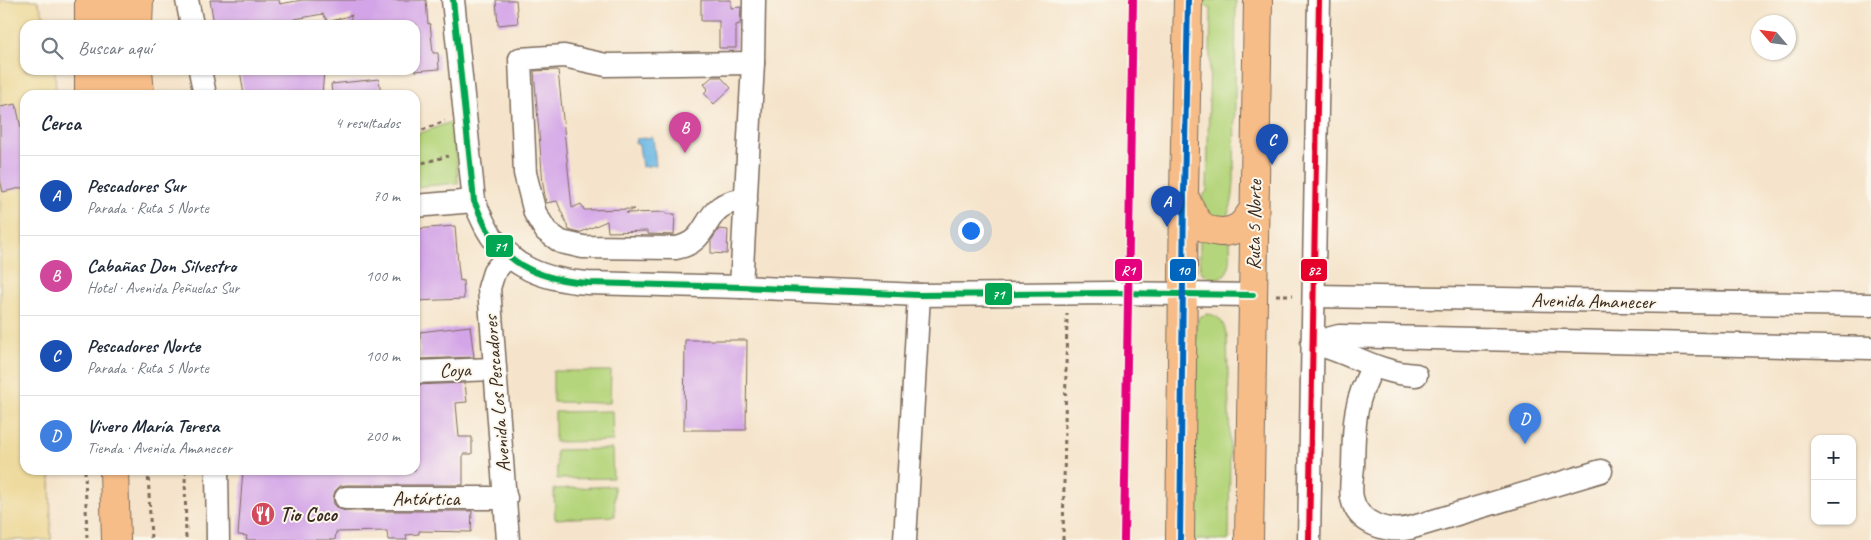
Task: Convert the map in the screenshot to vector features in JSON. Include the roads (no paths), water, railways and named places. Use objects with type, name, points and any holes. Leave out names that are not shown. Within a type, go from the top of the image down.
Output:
[{"type":"main road","points":[[89,0],[89,20]]},
{"type":"main road","points":[[112,20],[113,0]]},
{"type":"main road","points":[[138,20],[139,0]]},
{"type":"main road","points":[[1180,540],[1188,0]]},
{"type":"main road","name":"Ruta 5 Norte","points":[[1250,540],[1258,0]]},
{"type":"main road","points":[[89,75],[89,90]]},
{"type":"main road","points":[[112,75],[112,90]]},
{"type":"main road","points":[[138,75],[140,90]]},
{"type":"main road","points":[[1184,193],[1198,223],[1211,231],[1233,230],[1244,222],[1254,208]]},
{"type":"main road","points":[[114,475],[116,540]]},
{"type":"street","points":[[187,0],[191,20]]},
{"type":"street","points":[[453,0],[474,200],[486,228],[498,245],[534,273],[566,282],[918,295],[1253,295]]},
{"type":"street","points":[[741,287],[753,63],[754,0]]},
{"type":"street","points":[[1308,540],[1319,0]]},
{"type":"street","points":[[746,200],[734,200],[720,206],[694,241],[684,247],[583,247],[561,242],[552,237],[539,222],[527,185],[520,60],[564,56],[606,66],[753,63]]},
{"type":"street","points":[[201,75],[204,90]]},
{"type":"street","points":[[420,205],[474,200]]},
{"type":"street","name":"Avenida Los Pescadores","points":[[508,254],[494,272],[489,288],[508,540]]},
{"type":"street","points":[[905,540],[918,295]]},
{"type":"street","name":"Avenida Amanecer","points":[[1314,296],[1871,305]]},
{"type":"street","points":[[1312,343],[1339,336],[1871,348]]},
{"type":"street","points":[[1312,343],[1343,352],[1373,367],[1388,372],[1416,375]]},
{"type":"street","points":[[1373,367],[1361,390],[1354,417],[1352,498],[1361,513],[1375,525],[1392,530],[1410,528],[1601,471]]},
{"type":"street","name":"Coya","points":[[420,372],[494,369]]},
{"type":"street","points":[[217,475],[218,540]]},
{"type":"street","name":"Antártica","points":[[346,498],[506,498]]},
{"type":"water","points":[[653,137],[656,165],[642,167],[639,145],[635,143],[636,139]]},
{"type":"place","name":"Cabañas Don Silvestro","points":[[685,153]]},
{"type":"place","name":"Pescadores Norte","points":[[1272,165]]},
{"type":"place","name":"Pescadores Sur","points":[[1167,227]]},
{"type":"place","name":"Vivero María Teresa","points":[[1525,444]]},
{"type":"place","name":"Tio Coco","points":[[263,514]]}]
